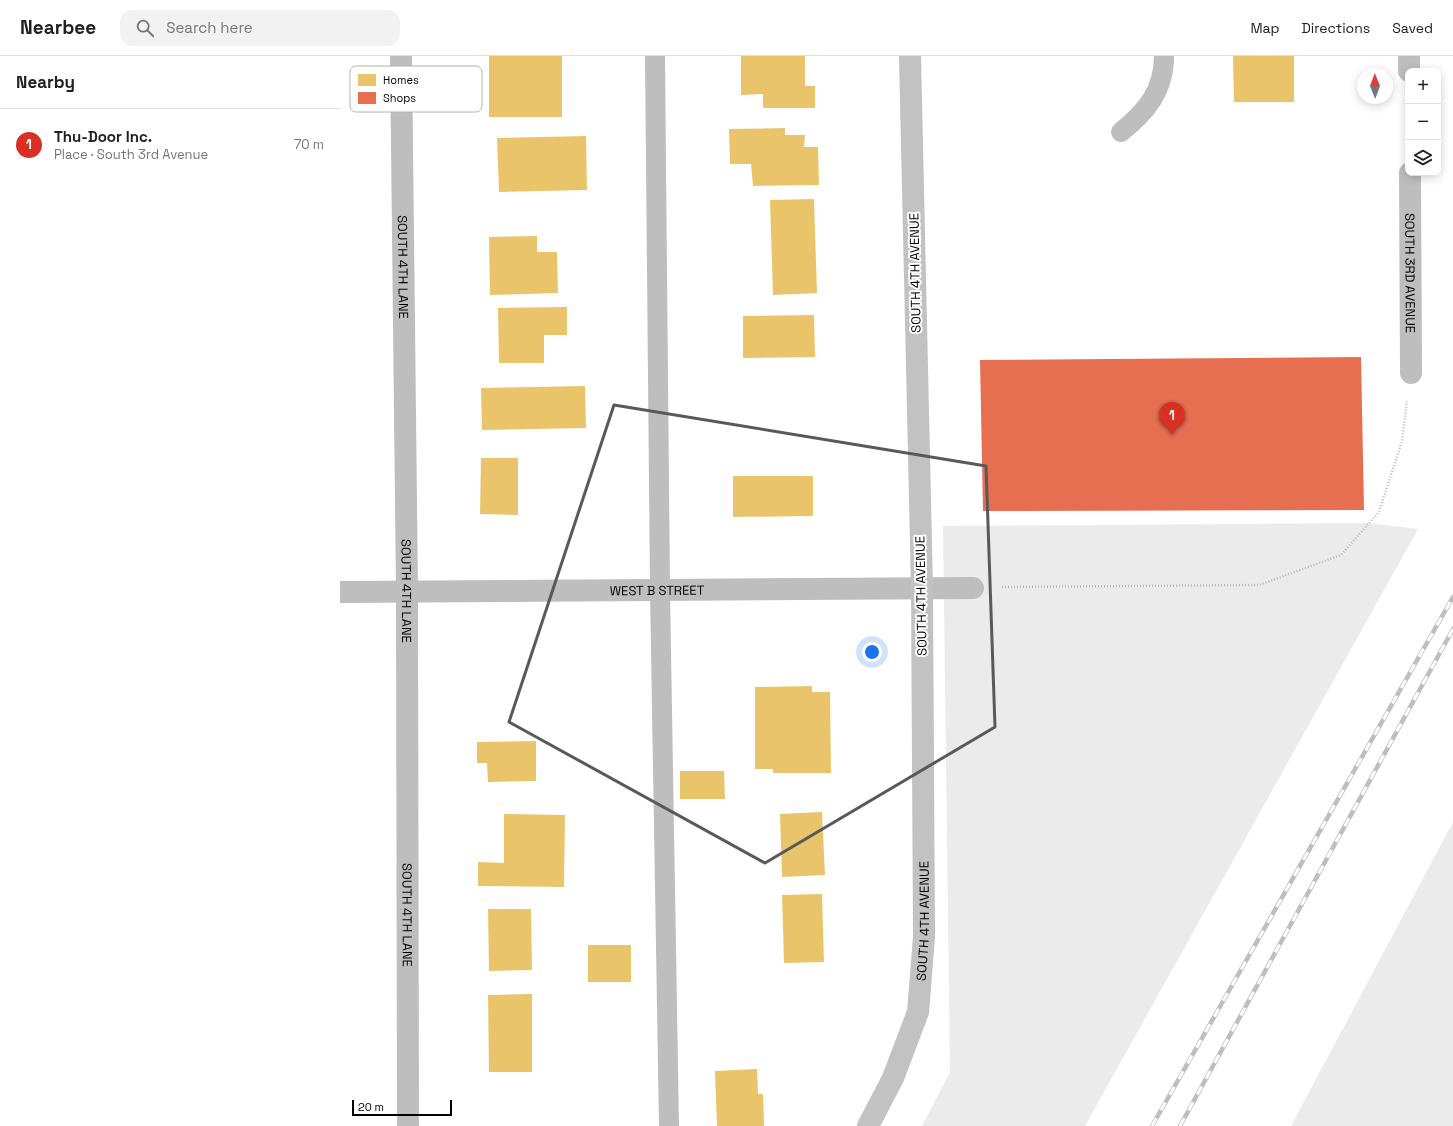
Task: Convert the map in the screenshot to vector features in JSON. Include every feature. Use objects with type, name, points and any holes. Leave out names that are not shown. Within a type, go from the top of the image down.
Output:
[{"type":"street","name":"SOUTH 4TH LANE","points":[[401,56],[401,66]]},
{"type":"street","name":"SOUTH 4TH AVENUE","points":[[868,1126],[893,1078],[918,1012],[924,937],[922,588],[910,56]]},
{"type":"street","points":[[1409,56],[1409,68]]},
{"type":"street","name":"SOUTH 4TH LANE","points":[[402,112],[407,591],[408,1126]]},
{"type":"street","name":"SOUTH 3RD AVENUE","points":[[1410,176],[1411,372]]},
{"type":"street","name":"WEST B STREET","points":[[340,592],[973,588]]},
{"type":"lane","points":[[655,56],[660,590],[669,1126]]},
{"type":"lane","points":[[1121,132],[1142,115],[1157,93],[1164,56]]},
{"type":"path","points":[[973,588],[1259,585],[1341,555],[1379,512],[1402,440],[1411,372]]},
{"type":"highlighted area","points":[[614,405],[986,466],[995,727],[765,863],[509,722]]},
{"type":"shaded area","points":[[1368,523],[1418,529],[1085,1126],[922,1126],[950,1072],[943,526]]},
{"type":"shaded area","points":[[1453,822],[1453,1126],[1291,1126]]},
{"type":"building: Homes","points":[[489,56],[562,56],[562,117],[489,117]]},
{"type":"building: Homes","points":[[741,56],[805,56],[805,86],[815,86],[815,108],[763,108],[763,94],[741,95]]},
{"type":"building: Homes","points":[[1233,56],[1294,56],[1294,102],[1234,102]]},
{"type":"building: Homes","points":[[785,128],[785,135],[805,135],[804,147],[818,147],[819,185],[753,186],[751,164],[730,164],[729,129]]},
{"type":"building: Homes","points":[[586,136],[587,190],[499,192],[497,138]]},
{"type":"building: Homes","points":[[814,199],[817,293],[773,295],[770,200]]},
{"type":"building: Homes","points":[[537,236],[537,252],[557,252],[558,293],[490,295],[489,237]]},
{"type":"building: Homes","points":[[567,307],[567,335],[544,335],[544,363],[499,363],[498,308]]},
{"type":"building: Homes","points":[[814,315],[815,357],[743,358],[743,316]]},
{"type":"building: Homes","points":[[585,386],[586,428],[482,430],[481,388]]},
{"type":"building: Homes","points":[[481,458],[518,458],[518,515],[480,514]]},
{"type":"building: Homes","points":[[733,476],[813,476],[813,516],[733,517]]},
{"type":"building: Homes","points":[[812,686],[812,692],[830,692],[831,773],[773,773],[773,769],[755,769],[755,687]]},
{"type":"building: Homes","points":[[536,741],[536,781],[488,782],[487,763],[477,763],[477,742]]},
{"type":"building: Homes","points":[[680,771],[724,771],[725,799],[680,799]]},
{"type":"building: Homes","points":[[822,812],[825,875],[782,877],[780,814]]},
{"type":"building: Homes","points":[[504,814],[565,815],[564,887],[478,886],[478,862],[504,863]]},
{"type":"building: Homes","points":[[822,894],[824,962],[784,963],[782,895]]},
{"type":"building: Homes","points":[[488,909],[531,909],[532,970],[489,971]]},
{"type":"building: Homes","points":[[588,945],[631,945],[631,982],[588,982]]},
{"type":"building: Homes","points":[[532,994],[532,1072],[489,1072],[488,995]]},
{"type":"building: Homes","points":[[757,1069],[758,1094],[763,1094],[764,1126],[717,1126],[715,1071]]},
{"type":"building: Shops","points":[[1361,357],[1364,510],[983,511],[980,360]]},
{"type":"railway","points":[[1152,1126],[1453,597]]},
{"type":"railway","points":[[1180,1126],[1453,629]]},
{"type":"place","name":"Thu-Door Inc.","points":[[1172,435]]}]
